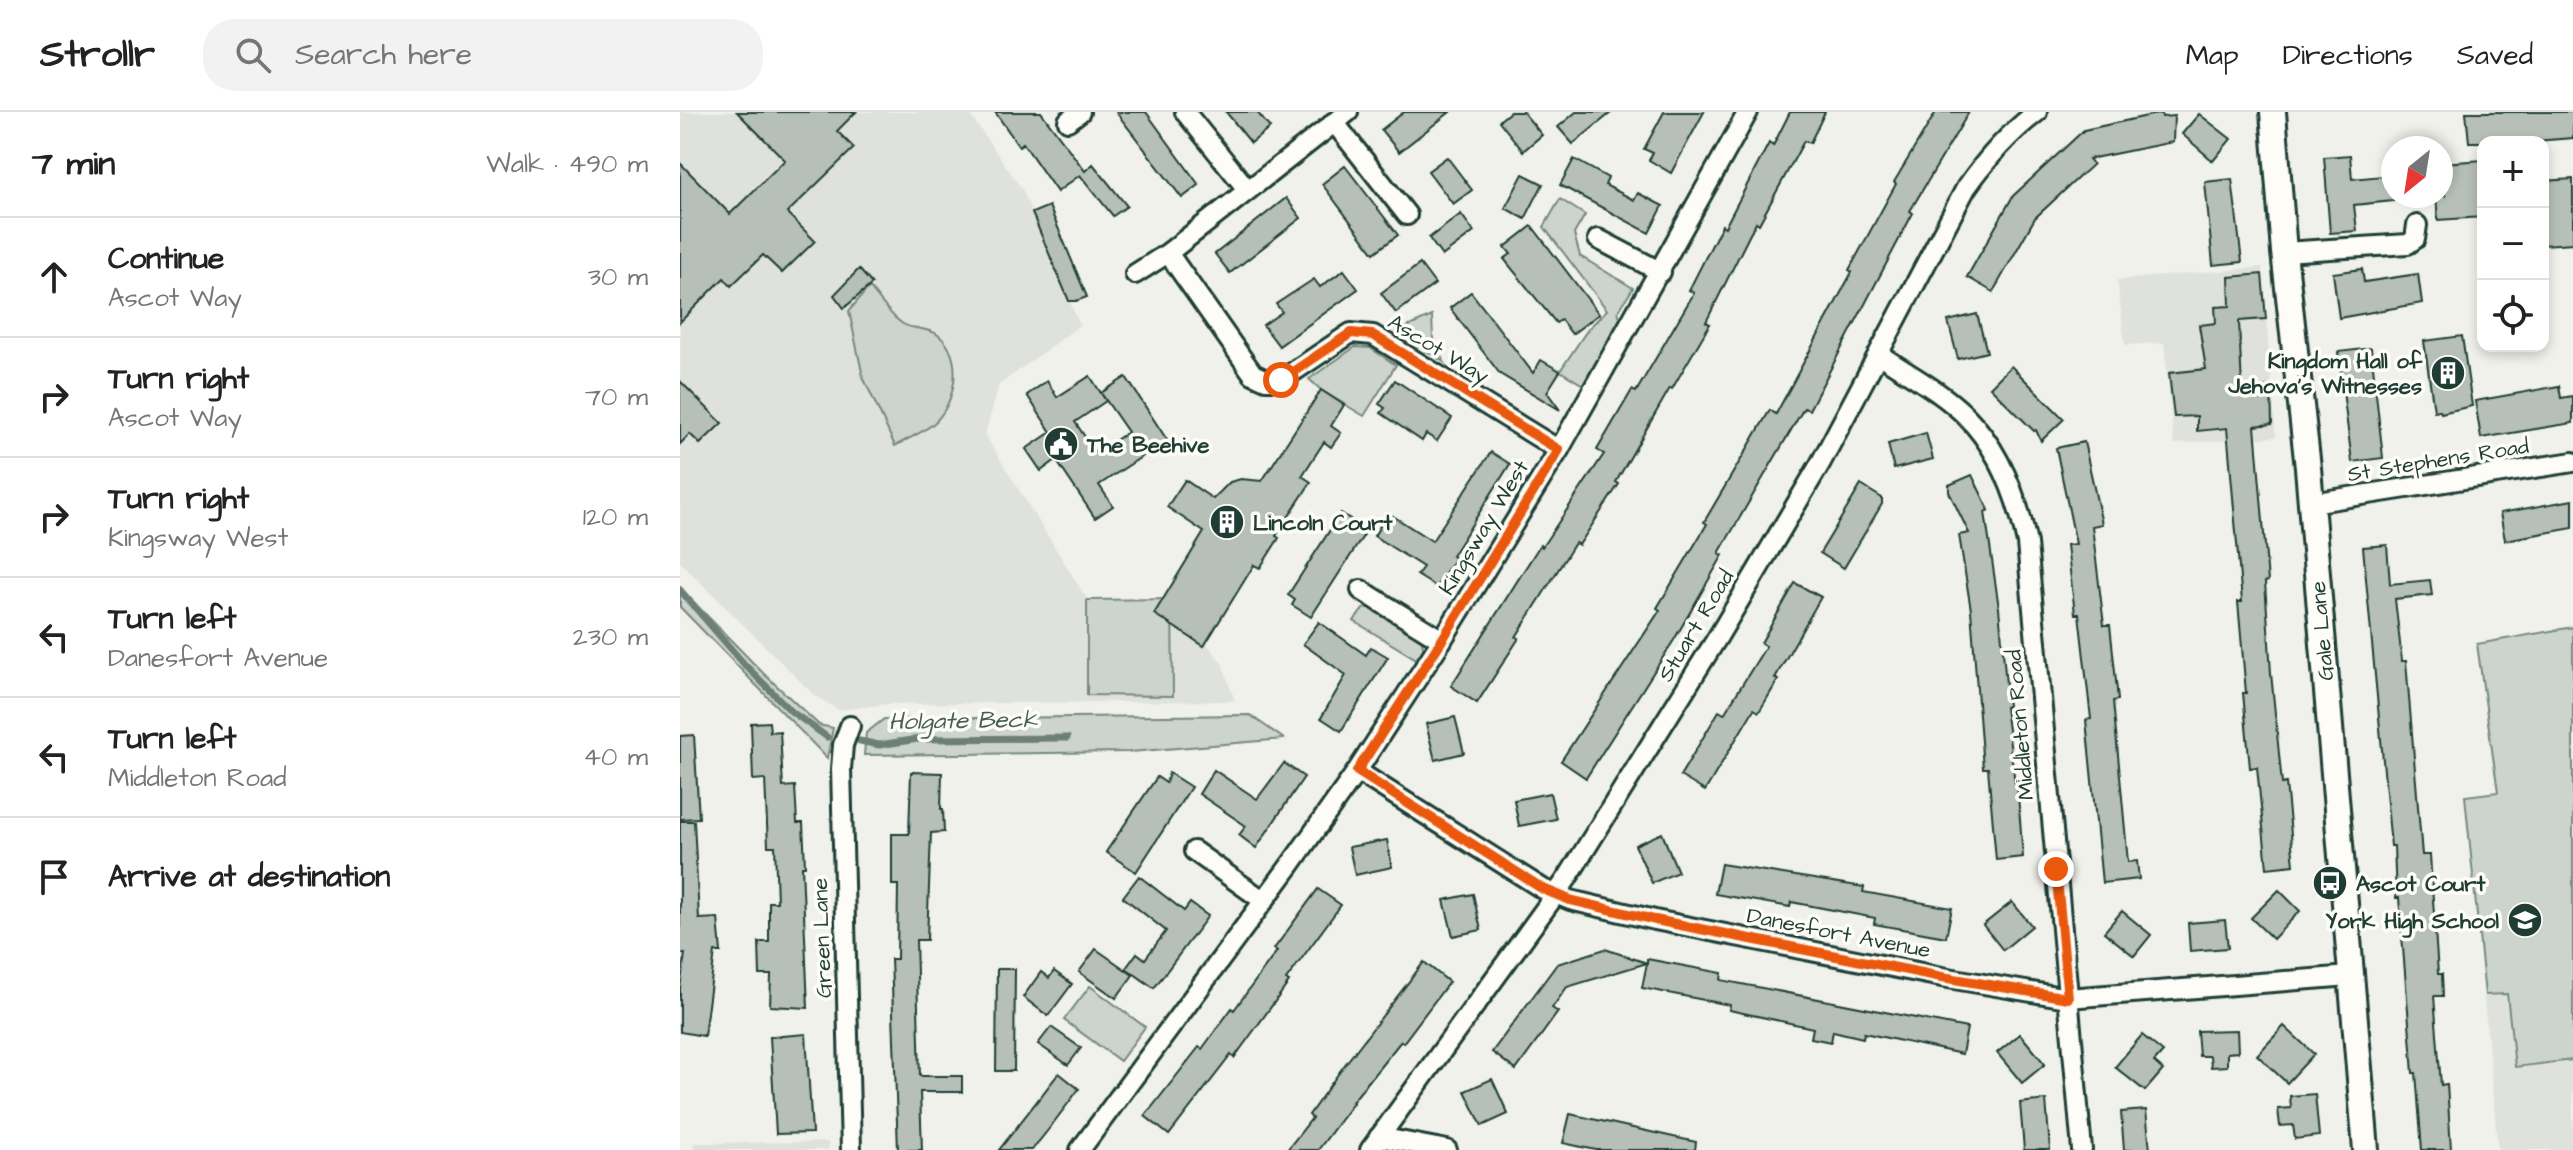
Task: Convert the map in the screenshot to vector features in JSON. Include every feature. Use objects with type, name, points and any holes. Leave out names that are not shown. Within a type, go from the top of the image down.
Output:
[{"type":"street","points":[[1185,112],[1247,189]]},
{"type":"street","name":"Kingsway West","points":[[1080,1150],[1357,771],[1442,640],[1559,450],[1748,112]]},
{"type":"street","name":"Stuart Road","points":[[1374,1144],[1555,894],[1719,635],[1820,464],[1966,188],[1988,157],[2037,112]]},
{"type":"street","name":"Gale Lane","points":[[2273,112],[2284,252],[2311,503],[2366,1150]]},
{"type":"street","points":[[1135,274],[1168,253],[1341,117],[1407,215]]},
{"type":"street","points":[[2284,252],[2408,244],[2415,239],[2417,225]]},
{"type":"street","points":[[1598,239],[1661,272]]},
{"type":"street","name":"Ascot Way","points":[[1168,253],[1253,374],[1266,380],[1281,380],[1351,333],[1373,335],[1559,450]]},
{"type":"street","name":"Middleton Road","points":[[1880,355],[1966,416],[1990,448],[2019,507],[2027,543],[2082,1150]]},
{"type":"street","name":"St Stephens Road","points":[[2311,503],[2573,462]]},
{"type":"street","points":[[1361,590],[1442,640]]},
{"type":"street","name":"Green Lane","points":[[850,726],[843,745],[841,769],[851,1150]]},
{"type":"street","name":"Danesfort Avenue","points":[[1357,771],[1543,889],[1583,904],[1655,920],[1942,977],[2068,998],[2350,976]]},
{"type":"street","points":[[1194,851],[1264,901]]},
{"type":"street","points":[[1374,1144],[1447,1150]]},
{"type":"shaded area","points":[[680,112],[968,112],[1022,189],[1080,325],[999,385],[985,435],[1087,599],[1172,599],[1222,663],[1235,701],[888,704],[839,710],[815,696],[680,562]]},
{"type":"shaded area","points":[[1560,199],[1585,215],[1574,234],[1580,256],[1633,288],[1618,312],[1622,321],[1585,386],[1560,371],[1588,329],[1607,310],[1544,227]]},
{"type":"shaded area","points":[[2262,267],[2276,437],[2174,444],[2164,343],[2125,345],[2117,280]]},
{"type":"shaded area","points":[[869,287],[898,321],[938,335],[952,355],[954,367],[952,393],[941,415],[929,427],[895,446],[863,377],[849,311]]},
{"type":"shaded area","points":[[1432,316],[1433,339],[1444,362],[1396,332]]},
{"type":"shaded area","points":[[1355,347],[1370,348],[1396,365],[1364,416],[1321,390],[1309,379]]},
{"type":"shaded area","points":[[680,588],[819,725],[833,728],[827,758],[680,607]]},
{"type":"shaded area","points":[[1172,599],[1173,696],[1087,695],[1087,600]]},
{"type":"shaded area","points":[[1373,606],[1421,638],[1424,649],[1418,660],[1354,621],[1363,609]]},
{"type":"shaded area","name":"York High School","points":[[2573,627],[2573,1150],[2498,1150],[2465,796],[2498,792],[2477,644]]},
{"type":"shaded area","name":"York High School","points":[[2573,627],[2573,1060],[2515,1067],[2507,994],[2485,995],[2465,796],[2498,792],[2477,644]]},
{"type":"shaded area","points":[[1250,715],[1284,739],[1130,752],[864,755],[866,733],[884,719]]},
{"type":"shaded area","points":[[1090,986],[1145,1027],[1120,1061],[1064,1020]]},
{"type":"shaded area","points":[[828,1142],[828,1150],[693,1150],[694,1143]]},
{"type":"building","points":[[737,112],[856,112],[837,131],[854,148],[787,213],[815,241],[782,273],[763,255],[731,286],[724,278],[680,322],[680,163],[730,214],[785,160]]},
{"type":"building","points":[[995,112],[1041,112],[1085,171],[1093,164],[1127,206],[1113,216],[1080,175],[1057,192],[1023,143],[1019,146]]},
{"type":"building","points":[[1116,112],[1146,112],[1199,185],[1182,198]]},
{"type":"building","points":[[1226,112],[1257,112],[1270,128],[1251,143]]},
{"type":"building","points":[[1404,112],[1450,112],[1399,152],[1381,130]]},
{"type":"building","points":[[1510,112],[1523,112],[1542,135],[1523,151],[1499,121]]},
{"type":"building","points":[[1576,112],[1612,112],[1573,144],[1558,127]]},
{"type":"building","points":[[1664,112],[1704,112],[1671,173],[1649,160],[1653,153],[1644,149]]},
{"type":"building","points":[[1790,112],[1825,112],[1810,143],[1804,141],[1759,224],[1756,222],[1706,322],[1710,324],[1616,482],[1619,484],[1579,545],[1575,543],[1477,703],[1451,686],[1540,545],[1542,547],[1604,454],[1597,450],[1632,390],[1636,392],[1694,293],[1689,290],[1722,225],[1725,227],[1769,143],[1773,146]]},
{"type":"building","points":[[1936,112],[1969,112],[1910,211],[1913,213],[1809,410],[1804,408],[1719,553],[1723,555],[1674,640],[1586,778],[1561,761],[1660,610],[1657,608],[1707,524],[1704,522],[1770,410],[1776,414],[1852,272],[1849,270],[1896,184],[1894,182]]},
{"type":"building","points":[[2466,112],[2573,112],[2573,138],[2477,136],[2477,142],[2469,142]]},
{"type":"building","points":[[2161,113],[2162,117],[2174,116],[2173,142],[2089,159],[2093,164],[2035,218],[1993,292],[1967,277],[2013,196],[2084,130]]},
{"type":"building","points":[[2199,114],[2231,139],[2213,161],[2182,134]]},
{"type":"building","points":[[2350,155],[2352,179],[2381,176],[2381,202],[2354,205],[2357,231],[2330,233],[2324,157]]},
{"type":"building","points":[[1447,157],[1472,190],[1453,204],[1428,171]]},
{"type":"building","points":[[1574,159],[1608,178],[1605,185],[1634,200],[1638,193],[1663,206],[1649,233],[1560,185]]},
{"type":"building","points":[[2477,160],[2477,217],[2438,220],[2437,208],[2453,208],[2453,162]]},
{"type":"building","points":[[1345,166],[1398,235],[1374,253],[1322,184]]},
{"type":"building","points":[[1523,174],[1543,184],[1525,219],[1505,208]]},
{"type":"building","points":[[2232,179],[2242,262],[2213,265],[2205,182]]},
{"type":"building","points":[[2573,179],[2573,243],[2549,245],[2549,181]]},
{"type":"building","points":[[1286,198],[1301,218],[1230,273],[1215,254]]},
{"type":"building","points":[[1049,206],[1087,297],[1076,301],[1069,301],[1032,213]]},
{"type":"building","points":[[1461,214],[1474,232],[1442,256],[1429,238]]},
{"type":"building","points":[[1532,226],[1599,314],[1572,334],[1561,320],[1556,323],[1504,259],[1511,254],[1505,247]]},
{"type":"building","points":[[1420,264],[1435,284],[1396,313],[1381,293]]},
{"type":"building","points":[[859,269],[872,284],[844,308],[834,295]]},
{"type":"building","points":[[2362,269],[2364,282],[2418,274],[2422,303],[2339,318],[2333,273]]},
{"type":"building","points":[[1344,270],[1358,289],[1279,346],[1263,325],[1282,312],[1276,304],[1314,279],[1320,287]]},
{"type":"building","points":[[2262,274],[2266,319],[2239,321],[2242,389],[2271,386],[2272,424],[2255,426],[2268,581],[2265,582],[2271,673],[2294,865],[2267,868],[2257,767],[2250,768],[2243,693],[2246,693],[2238,602],[2242,602],[2227,428],[2197,431],[2197,416],[2174,417],[2169,373],[2206,369],[2199,325],[2216,323],[2215,307],[2230,306],[2229,277]]},
{"type":"building","points":[[1471,292],[1533,373],[1541,360],[1560,371],[1547,392],[1560,410],[1500,374],[1450,308]]},
{"type":"building","points":[[1977,314],[1987,352],[1958,359],[1948,321]]},
{"type":"building","name":"Kingdom Hall of Jehova's Witnesses","points":[[2462,336],[2472,406],[2441,413],[2440,410],[2434,411],[2424,341]]},
{"type":"building","points":[[2371,348],[2383,458],[2352,462],[2338,352]]},
{"type":"building","points":[[2011,366],[2064,419],[2041,441],[2036,430],[1990,387]]},
{"type":"building","name":"The Beehive","points":[[1090,376],[1106,401],[1075,422],[1096,453],[1128,432],[1101,393],[1126,377],[1167,440],[1099,485],[1113,506],[1095,518],[1056,460],[1041,471],[1026,449],[1051,432],[1027,395],[1047,381],[1057,397]]},
{"type":"building","points":[[1395,380],[1452,418],[1437,441],[1426,434],[1422,441],[1381,413],[1385,408],[1379,404]]},
{"type":"building","points":[[680,381],[722,423],[700,444],[690,434],[680,444]]},
{"type":"building","points":[[2559,386],[2561,398],[2573,396],[2573,423],[2481,438],[2475,401]]},
{"type":"building","name":"Lincoln Court","points":[[1321,390],[1344,405],[1331,426],[1341,433],[1331,447],[1324,442],[1302,476],[1311,482],[1276,536],[1279,538],[1260,568],[1254,565],[1204,646],[1154,614],[1204,532],[1167,507],[1185,480],[1213,499],[1230,482],[1241,479],[1262,481]]},
{"type":"building","points":[[1926,433],[1933,459],[1894,469],[1888,444]]},
{"type":"building","points":[[2084,442],[2102,524],[2092,526],[2104,625],[2110,625],[2118,700],[2113,701],[2128,862],[2137,861],[2139,879],[2102,883],[2086,720],[2091,719],[2079,614],[2075,614],[2067,545],[2076,544],[2056,448]]},
{"type":"building","points":[[1491,452],[1510,464],[1436,587],[1417,575],[1423,567],[1374,536],[1388,513],[1432,541]]},
{"type":"building","points":[[1972,475],[1989,510],[1985,512],[1999,608],[2008,706],[2005,707],[2017,783],[2023,857],[1996,860],[1988,768],[1983,768],[1971,610],[1959,535],[1969,533],[1949,492],[1949,485]]},
{"type":"building","points":[[1861,485],[1882,498],[1882,504],[1844,568],[1820,553]]},
{"type":"building","points":[[2573,500],[2573,528],[2505,540],[2500,513]]},
{"type":"building","points":[[1341,513],[1367,530],[1311,617],[1292,605],[1295,600],[1288,595]]},
{"type":"building","points":[[2387,545],[2390,584],[2430,580],[2432,595],[2395,599],[2402,661],[2406,661],[2422,855],[2430,855],[2438,974],[2442,974],[2443,996],[2434,996],[2441,1085],[2447,1084],[2451,1150],[2422,1150],[2416,1073],[2413,1073],[2399,898],[2396,898],[2394,846],[2391,846],[2363,547]]},
{"type":"building","points":[[1795,583],[1821,597],[1759,712],[1754,709],[1705,791],[1680,776],[1719,711],[1724,714],[1766,646],[1761,643]]},
{"type":"building","points":[[1319,622],[1366,655],[1371,647],[1388,657],[1341,731],[1321,718],[1346,675],[1303,644]]},
{"type":"building","points":[[1455,717],[1464,753],[1435,760],[1426,724]]},
{"type":"building","points":[[769,722],[770,732],[780,731],[783,787],[795,786],[797,823],[803,823],[808,1008],[770,1006],[771,975],[760,975],[759,942],[769,942],[769,902],[777,902],[775,846],[768,846],[765,779],[753,780],[751,723]]},
{"type":"building","points":[[694,735],[699,818],[680,819],[680,736]]},
{"type":"building","points":[[1284,763],[1304,777],[1256,848],[1239,835],[1246,826],[1199,794],[1214,770],[1257,799]]},
{"type":"building","points":[[911,772],[942,773],[944,832],[931,833],[927,940],[916,940],[920,1076],[962,1076],[962,1092],[920,1092],[922,1150],[898,1150],[891,959],[897,959],[898,885],[892,885],[892,834],[909,834]]},
{"type":"building","points":[[1169,773],[1191,787],[1136,872],[1106,852],[1157,777],[1166,783]]},
{"type":"building","points":[[1550,793],[1556,819],[1519,826],[1514,800]]},
{"type":"building","points":[[680,821],[694,821],[699,919],[718,918],[721,952],[715,952],[704,1036],[680,1032],[680,988],[685,954],[680,954]]},
{"type":"building","points":[[1662,833],[1678,872],[1652,883],[1635,845]]},
{"type":"building","points":[[1387,840],[1392,867],[1355,875],[1349,847]]},
{"type":"building","points":[[1721,864],[1864,887],[1863,892],[1952,908],[1946,937],[1874,924],[1875,918],[1791,902],[1790,907],[1715,894]]},
{"type":"building","points":[[1139,876],[1184,911],[1190,903],[1208,916],[1154,988],[1126,968],[1137,953],[1145,959],[1166,931],[1123,897]]},
{"type":"building","points":[[1318,889],[1341,905],[1234,1058],[1231,1055],[1169,1135],[1145,1116],[1199,1047],[1202,1049],[1232,1008],[1234,1010]]},
{"type":"building","points":[[2279,890],[2300,911],[2273,939],[2251,918]]},
{"type":"building","points":[[1473,894],[1481,930],[1453,936],[1444,900]]},
{"type":"building","points":[[2012,902],[2032,926],[2003,950],[1983,925]]},
{"type":"building","points":[[2122,911],[2151,935],[2134,956],[2104,932]]},
{"type":"building","points":[[2225,920],[2228,948],[2190,951],[2188,923]]},
{"type":"building","points":[[1096,949],[1133,975],[1116,998],[1079,972]]},
{"type":"building","points":[[1605,949],[1647,963],[1567,987],[1552,1008],[1558,1012],[1516,1070],[1492,1052],[1557,964]]},
{"type":"building","points":[[1647,959],[1722,973],[1721,980],[1967,1028],[1962,1054],[1864,1033],[1863,1038],[1833,1031],[1831,1042],[1811,1038],[1813,1028],[1729,1010],[1730,1005],[1642,988]]},
{"type":"building","points":[[1424,962],[1449,982],[1403,1043],[1401,1041],[1352,1102],[1318,1150],[1287,1150],[1312,1118],[1309,1115],[1343,1067]]},
{"type":"building","points":[[997,969],[1015,969],[1014,1071],[996,1071]]},
{"type":"building","points":[[1054,971],[1072,984],[1048,1016],[1023,997],[1041,972],[1049,978]]},
{"type":"building","points":[[2284,1026],[2314,1054],[2287,1083],[2257,1055]]},
{"type":"building","points":[[1051,1027],[1081,1048],[1068,1065],[1038,1044]]},
{"type":"building","points":[[2237,1030],[2238,1052],[2227,1053],[2227,1066],[2211,1067],[2210,1056],[2199,1056],[2197,1031]]},
{"type":"building","points":[[806,1034],[812,1133],[776,1134],[770,1037]]},
{"type":"building","points":[[2020,1034],[2045,1064],[2022,1083],[1997,1053]]},
{"type":"building","points":[[2142,1035],[2163,1052],[2154,1062],[2163,1070],[2145,1091],[2115,1067]]},
{"type":"building","points":[[1059,1073],[1079,1089],[1048,1130],[1032,1150],[999,1150]]},
{"type":"building","points":[[1492,1079],[1508,1114],[1482,1126],[1465,1091]]},
{"type":"building","points":[[2315,1094],[2319,1136],[2295,1139],[2293,1125],[2280,1126],[2278,1109],[2291,1108],[2290,1096]]},
{"type":"building","points":[[2046,1100],[2050,1150],[2024,1150],[2020,1103]]},
{"type":"building","points":[[2146,1110],[2150,1150],[2124,1150],[2121,1112]]},
{"type":"building","points":[[1570,1114],[1696,1142],[1695,1150],[1596,1150],[1563,1143]]},
{"type":"waterway","name":"Holgate Beck","points":[[680,590],[745,665],[792,712],[827,737]]},
{"type":"waterway","name":"Holgate Beck","points":[[860,741],[879,745],[918,739],[1067,738]]},
{"type":"place","name":"Kingdom Hall of Jehova's Witnesses","points":[[2448,373]]},
{"type":"place","name":"The Beehive","points":[[1061,444]]},
{"type":"place","name":"Lincoln Court","points":[[1227,522]]},
{"type":"place","name":"Ascot Court","points":[[2330,883]]},
{"type":"place","name":"York High School","points":[[2525,920]]},
{"type":"route","points":[[1281,380],[1351,333],[1373,335],[1559,450],[1509,534],[1357,771],[1543,889],[1583,904],[1655,920],[1942,977],[2068,998],[2056,869]]}]
